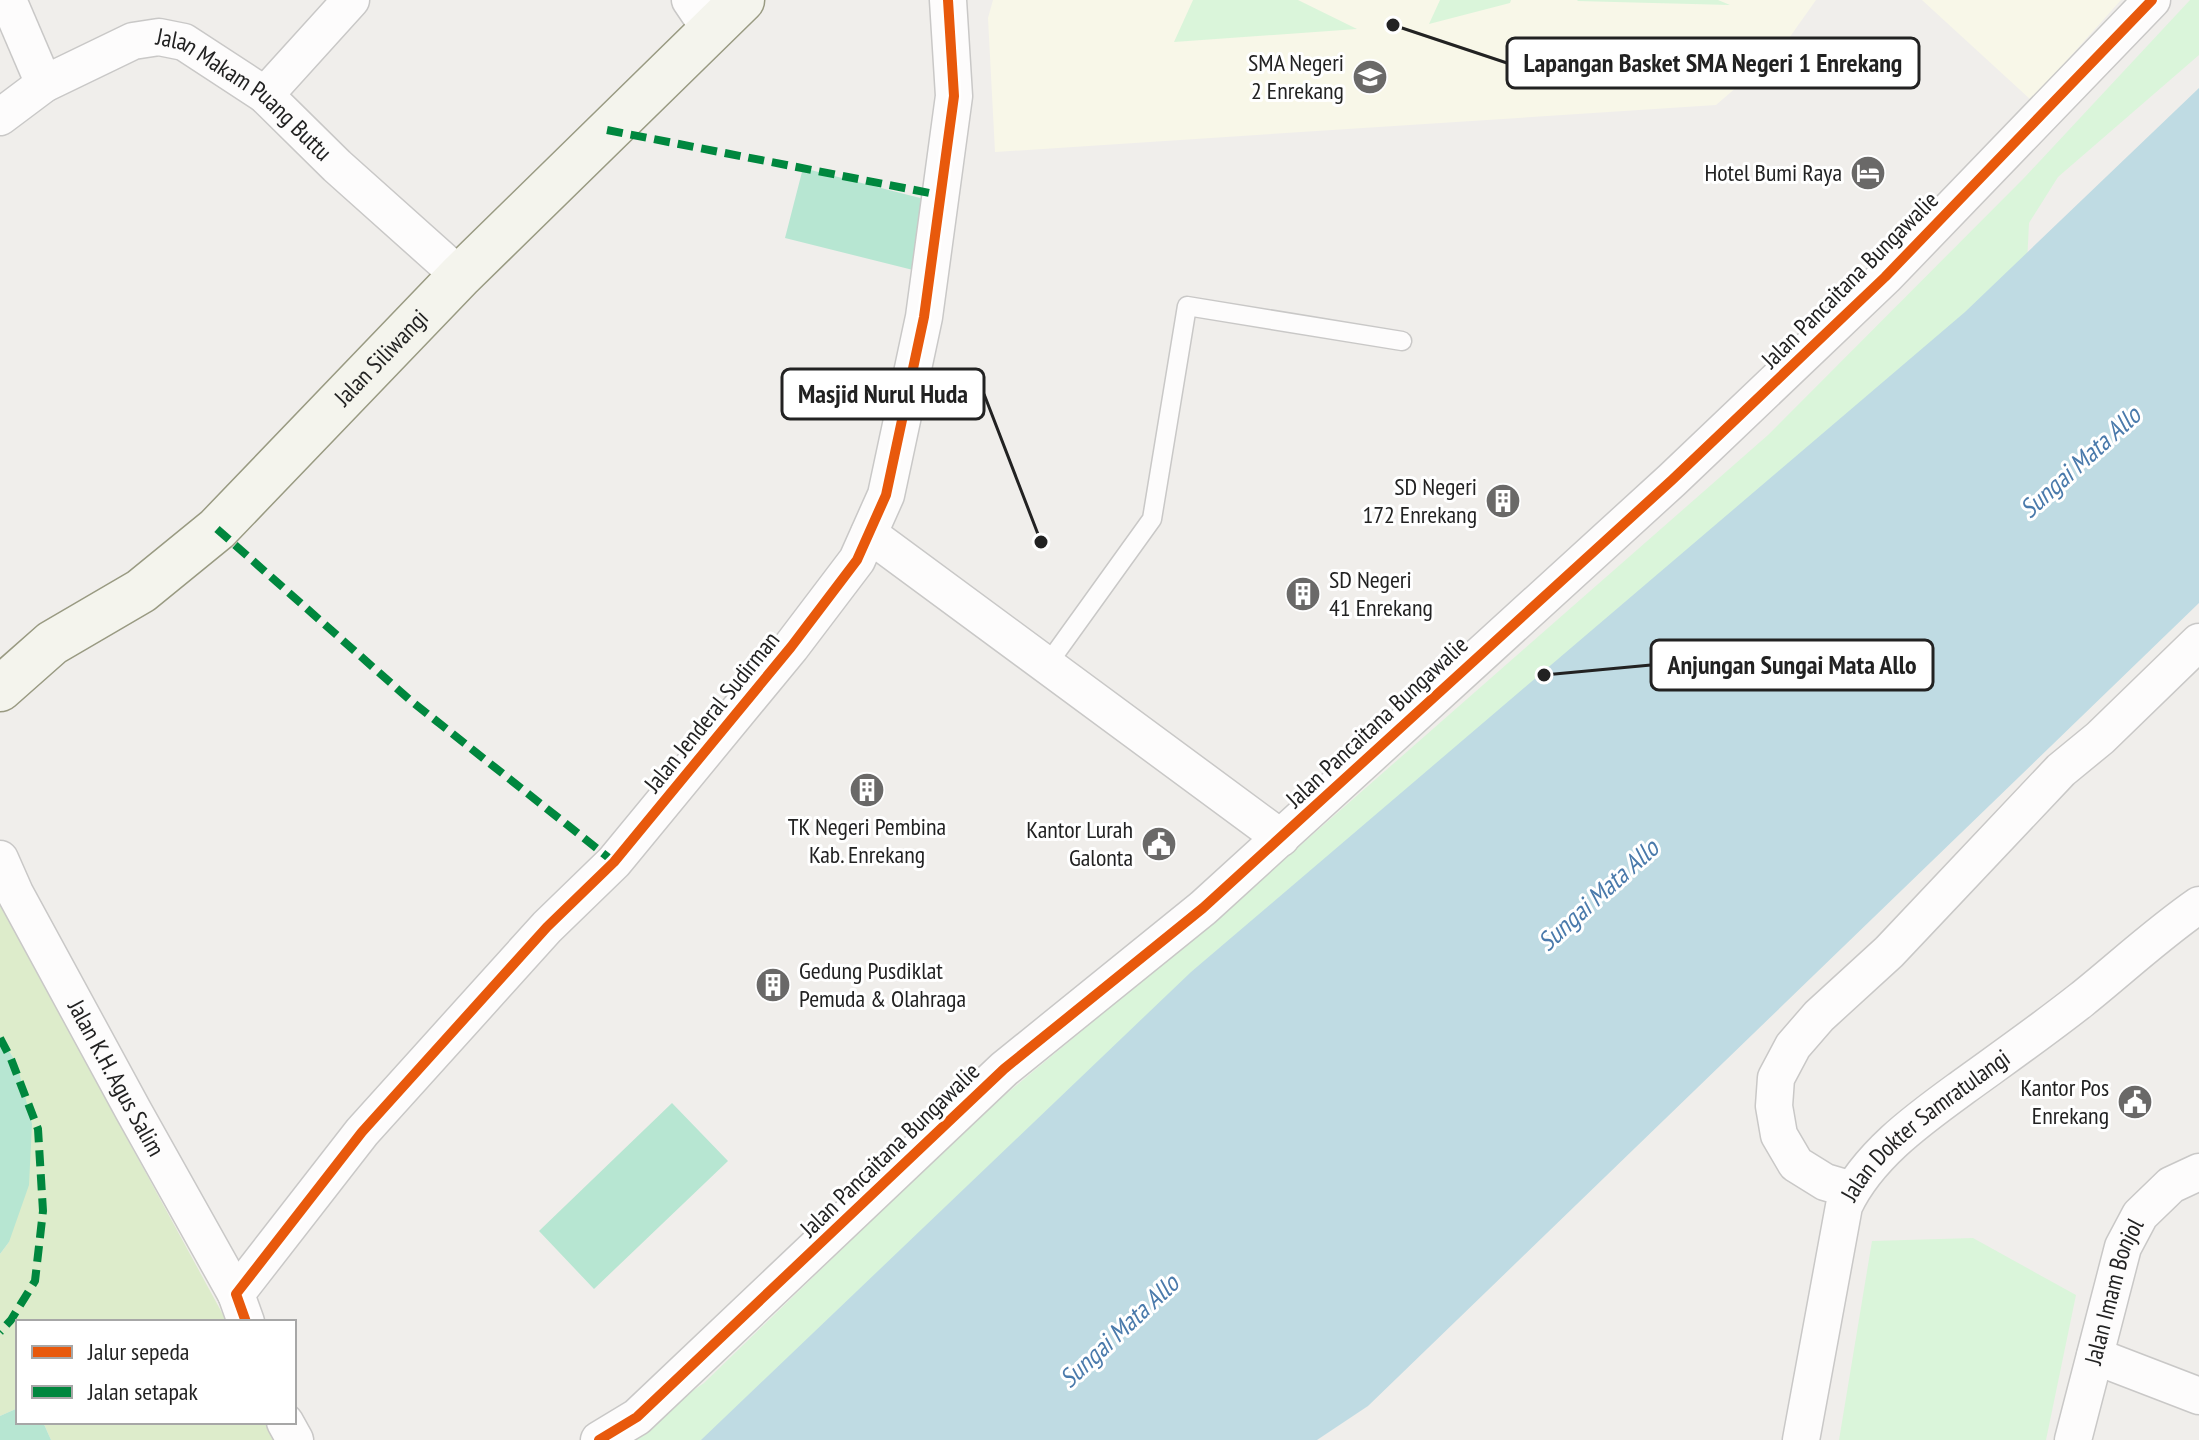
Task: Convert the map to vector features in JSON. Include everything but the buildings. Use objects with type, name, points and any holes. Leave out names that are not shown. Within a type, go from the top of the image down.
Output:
[{"type":"main road","name":"Jalan Siliwangi","points":[[0,689],[52,643],[141,591],[217,529],[460,276],[701,16],[742,0]]},
{"type":"street","points":[[8,0],[44,84]]},
{"type":"street","points":[[265,95],[351,0]]},
{"type":"street","name":"Jalan Jenderal Sudirman","points":[[241,1308],[362,1132],[547,927],[614,862],[791,647],[857,560],[886,495],[924,317],[954,96],[948,0]]},
{"type":"street","name":"Jalan Pancaitana Bungawalie","points":[[599,1440],[637,1417],[1004,1069],[1203,908],[1672,480],[1885,277],[2152,0]]},
{"type":"street","name":"Jalan Makam Puang Buttu","points":[[0,117],[44,84],[133,41],[159,37],[184,42],[265,95],[337,166],[460,276]]},
{"type":"street","points":[[869,534],[1281,838]]},
{"type":"street","points":[[1852,1190],[1825,1182],[1796,1164],[1779,1135],[1774,1106],[1776,1078],[1793,1046],[1819,1016],[1889,952],[2061,770],[2100,738],[2199,642]]},
{"type":"street","name":"Jalan K.H. Agus Salim","points":[[0,859],[15,893],[241,1308]]},
{"type":"street","name":"Jalan Dokter Samratulangi","points":[[1801,1440],[1844,1206],[1852,1190],[1877,1160],[1914,1125],[2080,1001],[2167,927],[2199,905]]},
{"type":"street","name":"Jalan Imam Bonjol","points":[[2073,1440],[2123,1247],[2140,1215],[2171,1185],[2199,1172]]},
{"type":"street","points":[[2095,1356],[2199,1396]]},
{"type":"lane","points":[[1047,665],[1152,519],[1187,306],[1402,341]]},
{"type":"shaded area","name":"SMA Negeri 2 Enrekang","points":[[993,0],[1816,0],[1782,48],[1716,105],[995,152],[988,18]]},
{"type":"shaded area","points":[[1922,0],[2121,0],[2031,100]]},
{"type":"green space","points":[[1193,0],[1298,0],[1357,29],[1174,42]]},
{"type":"green space","points":[[1440,0],[1511,0],[1510,3],[1429,24]]},
{"type":"green space","points":[[1718,0],[1730,5],[1577,1]]},
{"type":"green space","points":[[2190,0],[2199,0],[2199,55],[2058,177],[2029,223],[2026,284],[742,1440],[621,1440],[704,1383],[976,1119],[1222,914],[1768,435],[2024,178]]},
{"type":"green space","points":[[803,168],[924,199],[917,271],[785,238]]},
{"type":"green space","points":[[0,905],[226,1320],[16,1320],[16,1409],[0,1416],[0,1254],[9,1242],[17,1064],[0,1036]]},
{"type":"green space","points":[[0,1036],[17,1064],[32,1124],[29,1185],[9,1242],[0,1254]]},
{"type":"green space","points":[[672,1103],[728,1161],[594,1289],[539,1231]]},
{"type":"green space","points":[[1973,1238],[2076,1295],[2046,1440],[1839,1440],[1872,1241]]},
{"type":"green space","points":[[16,1409],[16,1424],[44,1424],[51,1440],[0,1440],[0,1416]]},
{"type":"green space","points":[[44,1424],[283,1424],[292,1440],[51,1440]]},
{"type":"water","name":"Sungai Mata Allo","points":[[2199,88],[2199,603],[1368,1406],[1317,1440],[701,1440],[1191,972],[1965,312]]},
{"type":"marked path","points":[[607,130],[940,195]]},
{"type":"marked path","points":[[217,529],[410,700],[614,862]]},
{"type":"marked path","points":[[0,1038],[38,1129],[43,1211],[35,1281],[0,1332]]},
{"type":"cycle path","points":[[245,1320],[236,1294],[362,1132],[547,927],[614,862],[791,647],[857,560],[886,495],[924,317],[954,96],[948,0]]},
{"type":"cycle path","points":[[599,1440],[637,1417],[1004,1069],[1203,908],[1672,480],[1885,277],[2152,0]]},
{"type":"place","name":"Lapangan Basket SMA Negeri 1 Enrekang","points":[[1393,25]]},
{"type":"place","name":"SMA Negeri 2 Enrekang","points":[[1370,77]]},
{"type":"place","name":"Hotel Bumi Raya","points":[[1868,173]]},
{"type":"place","name":"SD Negeri 172 Enrekang","points":[[1503,501]]},
{"type":"place","name":"Masjid Nurul Huda","points":[[1041,542]]},
{"type":"place","name":"SD Negeri 41 Enrekang","points":[[1303,594]]},
{"type":"place","name":"Anjungan Sungai Mata Allo","points":[[1544,675]]},
{"type":"place","name":"TK Negeri Pembina Kab. Enrekang","points":[[867,790]]},
{"type":"place","name":"Kantor Lurah Galonta","points":[[1159,844]]},
{"type":"place","name":"Gedung Pusdiklat Pemuda & Olahraga","points":[[773,985]]},
{"type":"place","name":"Kantor Pos Enrekang","points":[[2135,1102]]}]
